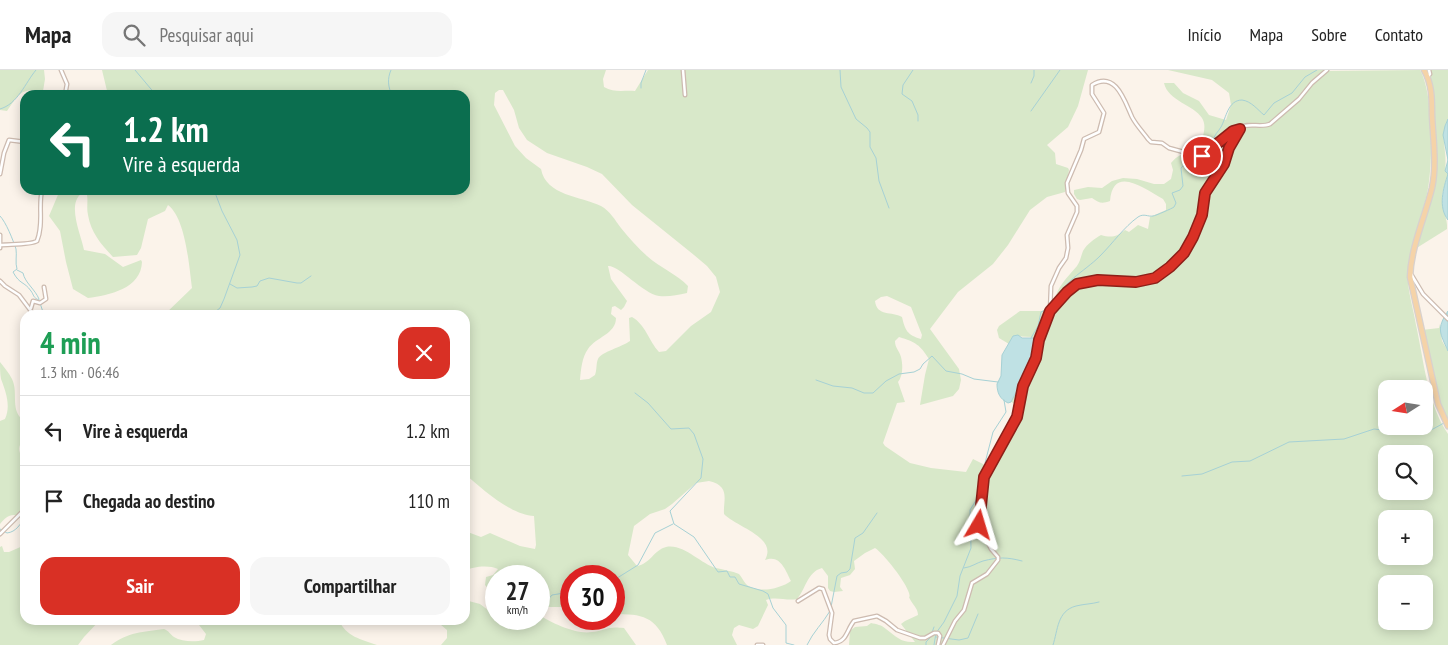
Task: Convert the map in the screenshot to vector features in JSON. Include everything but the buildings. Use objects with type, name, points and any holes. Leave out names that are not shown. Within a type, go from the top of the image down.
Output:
[{"type":"main road","points":[[1424,70],[1432,94],[1434,176],[1412,256],[1410,272],[1414,299],[1438,404],[1448,426]]},
{"type":"street","points":[[61,70],[67,84],[66,90]]},
{"type":"street","points":[[683,70],[685,95]]},
{"type":"street","points":[[943,645],[957,618],[964,610],[972,583],[986,574],[998,560],[979,525],[984,477],[1017,417],[1023,386],[1036,358],[1039,340],[1050,311],[1051,286],[1066,258],[1068,248],[1067,235],[1078,212],[1077,206],[1068,193],[1067,181],[1081,150],[1084,138],[1097,134],[1100,130],[1104,113],[1092,94],[1092,85],[1100,78],[1111,78],[1121,88],[1134,119],[1151,142],[1162,143],[1169,148],[1200,157],[1234,130],[1246,126],[1270,124],[1297,101],[1312,83],[1327,70]]},
{"type":"street","points":[[1427,77],[1430,74],[1429,70]]},
{"type":"street","points":[[1050,311],[1077,284],[1098,280],[1136,282],[1155,278],[1170,267],[1184,253],[1193,237],[1202,215],[1205,193],[1224,164],[1229,148],[1240,129]]},
{"type":"street","points":[[0,174],[4,153],[9,140],[20,141]]},
{"type":"street","points":[[0,235],[0,247],[15,243],[32,243],[37,240],[41,226],[41,195]]},
{"type":"street","points":[[1410,272],[1420,290],[1448,319]]},
{"type":"street","points":[[0,280],[5,286],[19,295],[31,310]]},
{"type":"street","points":[[31,310],[32,302],[42,303],[46,299],[44,287]]},
{"type":"street","points":[[0,534],[20,514]]},
{"type":"street","points":[[798,600],[819,588],[823,589],[831,610],[829,635],[834,643],[838,643],[844,638],[850,626],[856,620],[877,616],[884,619],[899,632],[920,638],[925,638],[934,632],[938,633],[940,636],[938,645]]},
{"type":"street","points":[[757,645],[763,645]]},
{"type":"green space","points":[[0,70],[44,70],[43,90],[20,90],[20,94],[7,111],[0,110]]},
{"type":"green space","points":[[102,70],[606,70],[603,79],[604,87],[615,91],[635,91],[648,70],[1088,70],[1078,106],[1068,127],[1047,145],[1055,153],[1056,164],[1069,170],[1065,192],[1047,197],[1030,210],[1008,245],[993,264],[958,292],[930,329],[959,369],[961,380],[959,389],[953,396],[920,405],[929,359],[914,342],[899,337],[895,341],[902,363],[902,374],[898,382],[905,402],[897,403],[883,443],[910,463],[931,468],[966,472],[973,459],[987,466],[1005,438],[1018,405],[1011,402],[1026,372],[1036,344],[1032,337],[1013,336],[1009,344],[999,338],[997,330],[999,326],[1020,311],[1042,311],[1054,303],[1060,287],[1078,264],[1083,251],[1096,238],[1101,235],[1114,236],[1125,230],[1129,232],[1138,225],[1148,229],[1150,217],[1166,210],[1166,204],[1163,199],[1131,182],[1123,181],[1117,184],[1112,190],[1110,201],[1103,203],[1092,198],[1077,199],[1074,190],[1088,187],[1102,188],[1112,181],[1123,178],[1164,184],[1171,179],[1173,170],[1171,163],[1176,158],[1185,154],[1201,154],[1206,152],[1203,140],[1204,125],[1202,118],[1170,94],[1164,83],[1174,83],[1183,93],[1199,101],[1209,115],[1226,120],[1231,105],[1229,93],[1212,80],[1168,70],[1420,70],[1425,81],[1428,96],[1431,149],[1427,194],[1409,258],[1408,282],[1427,380],[1378,380],[1378,435],[1433,435],[1433,402],[1448,434],[1448,645],[849,645],[850,631],[855,627],[867,626],[871,623],[883,627],[896,637],[915,642],[901,624],[918,615],[917,611],[909,597],[907,588],[899,576],[884,556],[875,548],[854,561],[855,569],[850,575],[841,578],[840,587],[843,591],[830,591],[828,588],[828,576],[822,568],[813,573],[797,599],[774,598],[766,600],[768,605],[758,626],[753,629],[739,625],[734,628],[732,635],[737,645],[667,645],[663,635],[653,622],[640,616],[625,615],[625,565],[560,565],[560,607],[550,607],[550,565],[485,565],[485,567],[470,569],[470,533],[481,537],[490,533],[520,546],[535,549],[536,545],[534,516],[525,515],[507,506],[488,494],[470,478],[470,310],[169,310],[192,288],[186,244],[179,221],[174,212],[168,205],[165,211],[148,219],[141,248],[137,255],[113,257],[94,233],[87,212],[87,195],[470,195],[470,90],[107,90]],"holes":[[[503,90],[514,110],[519,128],[527,140],[547,153],[602,174],[632,205],[707,266],[716,277],[720,292],[711,312],[691,326],[666,351],[659,352],[644,328],[632,317],[629,318],[630,341],[600,356],[597,361],[595,375],[589,379],[580,380],[582,363],[586,352],[591,345],[613,328],[616,318],[611,314],[612,307],[615,306],[621,310],[627,301],[611,279],[608,266],[618,270],[645,290],[659,296],[687,293],[688,286],[644,253],[604,208],[565,194],[550,185],[544,178],[541,169],[526,158],[515,146],[494,105],[495,93]],[[887,296],[911,307],[922,335],[921,339],[907,331],[902,317],[882,312],[876,306],[875,301]],[[709,481],[716,483],[723,490],[724,514],[761,539],[766,545],[765,560],[775,559],[778,561],[791,581],[775,588],[756,589],[746,584],[739,574],[710,566],[685,551],[672,547],[666,547],[658,551],[645,563],[637,566],[628,555],[634,526],[650,514],[665,509],[696,483]]]},
{"type":"green space","points":[[1425,70],[1448,70],[1448,119],[1444,138],[1445,171],[1448,174],[1442,198],[1447,229],[1415,249],[1431,195],[1434,103]]},
{"type":"green space","points":[[58,195],[79,195],[75,209],[84,250],[105,254],[123,267],[141,260],[140,271],[136,279],[122,289],[88,298],[73,289],[60,231],[49,216]]},
{"type":"green space","points":[[1440,324],[1442,341],[1448,351],[1448,423],[1438,401],[1422,330],[1439,328]]},
{"type":"green space","points":[[0,362],[14,384],[17,413],[20,417],[20,518],[11,515],[0,524],[0,421],[5,419],[8,404],[0,373]]},
{"type":"green space","points":[[2,546],[4,552],[20,547],[20,625],[95,625],[78,645],[0,645],[0,547]]},
{"type":"green space","points":[[470,601],[485,608],[485,630],[550,630],[550,620],[560,626],[560,630],[586,632],[625,629],[636,645],[441,645],[447,638],[447,630],[441,625],[470,625]]},
{"type":"green space","points":[[199,625],[342,625],[350,634],[377,645],[111,645],[130,635],[164,629],[181,640],[204,640],[206,634]]},
{"type":"water","points":[[1448,119],[1448,160],[1443,135]]},
{"type":"water","points":[[1448,160],[1448,174],[1445,171]]},
{"type":"water","points":[[1448,174],[1448,220],[1442,204]]},
{"type":"water","points":[[1448,311],[1448,351],[1440,331]]},
{"type":"water","points":[[1018,335],[1022,338],[1035,338],[1034,352],[1011,402],[1008,403],[1000,395],[997,384],[1001,376],[1002,355],[1013,336]]},
{"type":"waterway","points":[[22,90],[36,70]]},
{"type":"waterway","points":[[135,70],[152,90]]},
{"type":"waterway","points":[[390,90],[388,83],[391,70]]},
{"type":"waterway","points":[[641,88],[646,70]]},
{"type":"waterway","points":[[840,70],[841,87],[856,119],[870,132],[870,147],[876,158],[879,181],[889,208]]},
{"type":"waterway","points":[[913,70],[903,85],[902,94],[912,101],[918,115],[918,121]]},
{"type":"waterway","points":[[1031,83],[1034,70]]},
{"type":"waterway","points":[[1031,111],[1060,70]]},
{"type":"waterway","points":[[1053,306],[1056,298],[1067,284],[1100,256],[1133,221],[1140,216],[1154,216],[1174,207],[1176,203],[1172,193],[1180,190],[1183,186],[1181,168],[1189,164],[1203,163],[1211,158],[1215,152],[1214,137],[1221,127],[1228,110],[1234,103],[1242,100],[1245,101],[1264,115],[1274,103],[1292,93],[1305,77],[1317,70]]},
{"type":"waterway","points":[[0,109],[12,103],[20,92]]},
{"type":"waterway","points":[[216,195],[237,240],[240,255],[224,299],[217,310]]},
{"type":"waterway","points":[[0,216],[16,249],[17,269],[13,272],[39,300]]},
{"type":"waterway","points":[[17,270],[23,273],[39,299]]},
{"type":"waterway","points":[[230,284],[237,288],[252,287],[257,286],[260,281],[269,278],[301,283],[311,276]]},
{"type":"waterway","points":[[40,303],[42,310]]},
{"type":"waterway","points":[[1031,338],[1038,326],[1041,312],[1050,308]]},
{"type":"waterway","points":[[816,380],[833,386],[852,388],[864,393],[873,393],[886,381],[899,374],[914,372],[920,369],[932,356],[946,371],[962,374],[974,379],[998,382]]},
{"type":"waterway","points":[[635,393],[648,403],[671,429],[689,428],[694,434],[703,459],[701,478],[670,511],[674,524],[694,537],[718,572],[727,571],[730,577],[735,577],[739,584],[768,594],[773,608],[786,625],[786,643],[794,645]]},
{"type":"waterway","points":[[985,463],[993,432],[1006,412],[1004,400]]},
{"type":"waterway","points":[[1182,476],[1202,474],[1232,462],[1250,461],[1289,442],[1344,439],[1374,429],[1418,434],[1444,423]]},
{"type":"waterway","points":[[934,645],[936,633],[944,622],[957,596],[960,576],[971,548],[970,510],[978,497],[979,481]]},
{"type":"waterway","points":[[831,607],[837,576],[850,569],[855,538],[863,533],[877,513]]},
{"type":"waterway","points":[[625,573],[638,565],[655,533],[673,524]]},
{"type":"waterway","points":[[0,529],[7,533],[20,525]]},
{"type":"waterway","points":[[964,568],[993,559],[1007,558],[1022,561]]},
{"type":"waterway","points":[[550,597],[552,595],[560,594]]},
{"type":"waterway","points":[[1053,645],[1059,622],[1065,612],[1076,606],[1099,602]]},
{"type":"waterway","points":[[807,645],[830,611]]},
{"type":"waterway","points":[[936,637],[959,640],[968,638],[978,614]]},
{"type":"waterway","points":[[926,645],[934,627]]},
{"type":"route","points":[[979,525],[984,477],[1017,417],[1023,386],[1036,358],[1039,340],[1050,311],[1077,284],[1098,280],[1132,282],[1149,280],[1163,273],[1179,258],[1187,248],[1197,228],[1202,215],[1206,190],[1224,164],[1229,148],[1240,129],[1233,131],[1202,156]]}]
